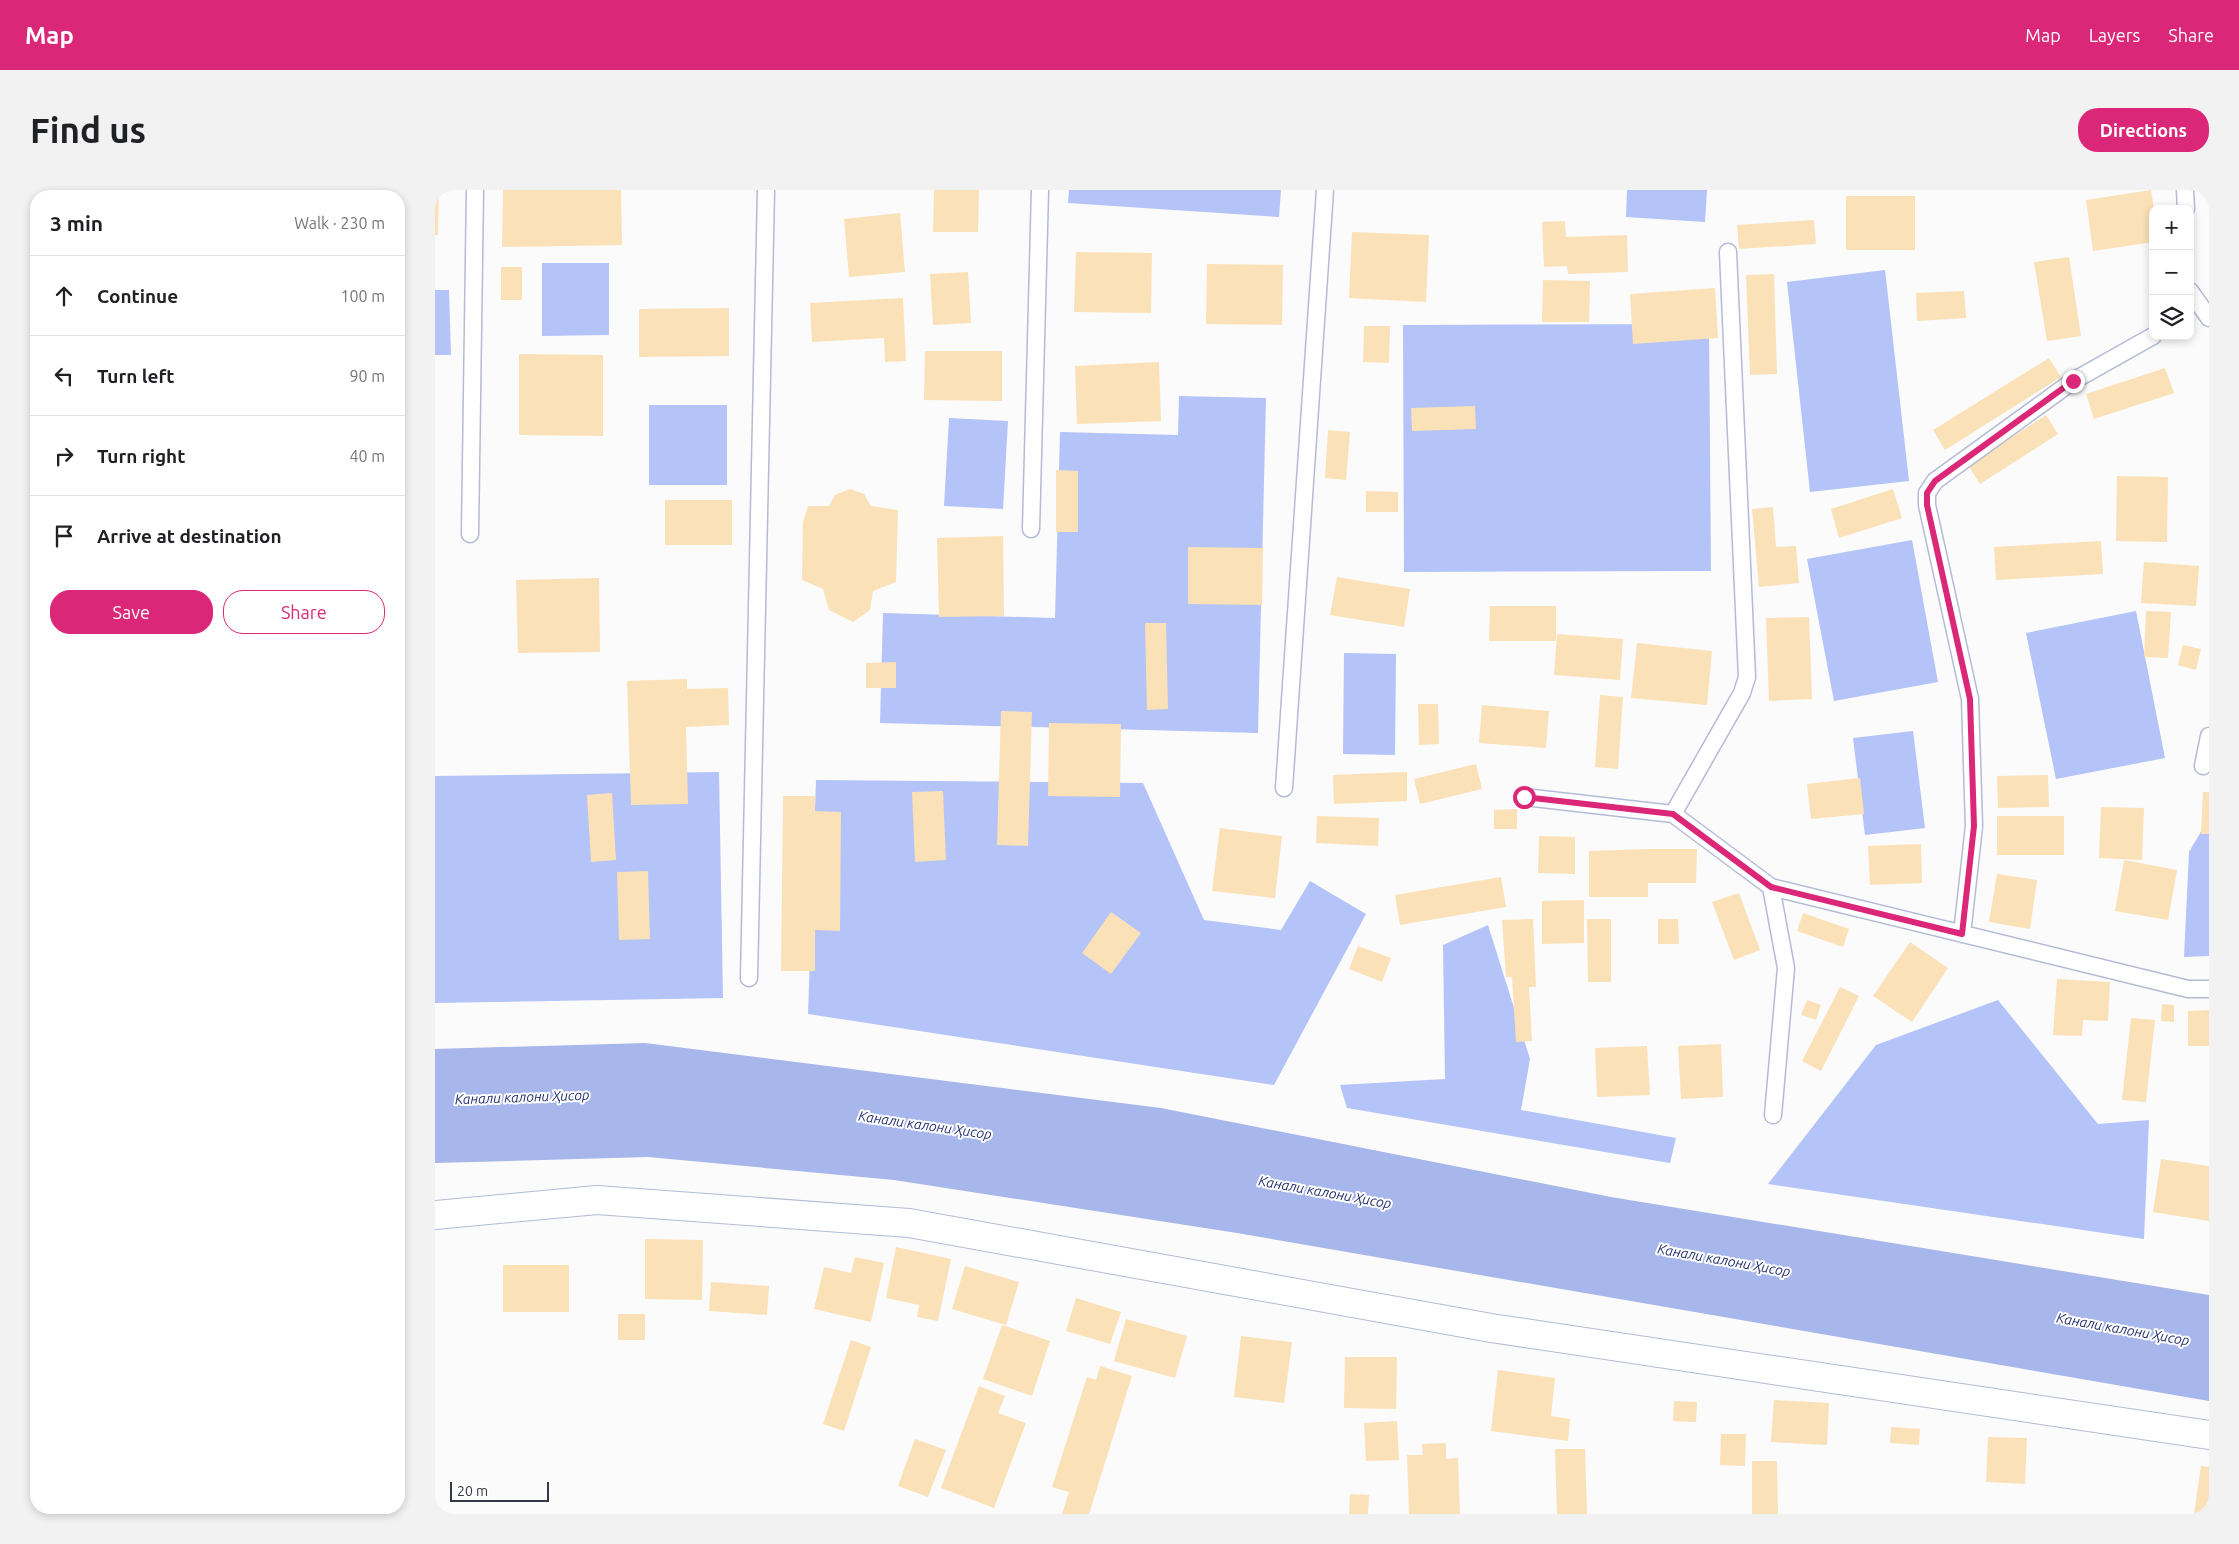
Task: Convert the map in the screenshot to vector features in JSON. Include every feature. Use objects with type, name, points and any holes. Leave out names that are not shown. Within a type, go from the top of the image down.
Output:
[{"type":"street","points":[[435,1215],[597,1200],[909,1223],[1491,1328],[2209,1434]]},
{"type":"lane","points":[[470,534],[475,190]]},
{"type":"lane","points":[[749,978],[766,190]]},
{"type":"lane","points":[[1031,529],[1041,190]]},
{"type":"lane","points":[[1284,788],[1325,190]]},
{"type":"lane","points":[[2185,190],[2185,205]]},
{"type":"lane","points":[[1673,814],[1742,693],[1747,677],[1728,252]]},
{"type":"lane","points":[[2193,295],[2209,318]]},
{"type":"lane","points":[[1962,934],[1974,826],[1970,699],[1927,505],[1927,493],[1935,481],[2073,381],[2149,338]]},
{"type":"lane","points":[[2203,766],[2209,736]]},
{"type":"lane","points":[[1524,797],[1673,814],[1771,887],[2188,989],[2209,989]]},
{"type":"lane","points":[[1771,887],[1786,968],[1773,1115]]},
{"type":"shaded area","points":[[1069,190],[1281,190],[1279,217],[1068,203]]},
{"type":"shaded area","points":[[1627,190],[1707,190],[1705,222],[1626,217]]},
{"type":"shaded area","points":[[542,263],[609,263],[609,335],[542,336]]},
{"type":"shaded area","points":[[1885,270],[1909,481],[1810,492],[1787,282]]},
{"type":"shaded area","points":[[435,290],[449,290],[451,355],[435,355]]},
{"type":"shaded area","points":[[1709,324],[1711,571],[1404,572],[1403,325]]},
{"type":"shaded area","points":[[1179,396],[1266,398],[1258,733],[880,723],[883,613],[1055,618],[1060,432],[1178,435]]},
{"type":"shaded area","points":[[649,405],[727,405],[727,485],[649,485]]},
{"type":"shaded area","points":[[949,418],[1008,421],[1003,509],[944,506]]},
{"type":"shaded area","points":[[1912,540],[1938,682],[1834,701],[1807,559]]},
{"type":"shaded area","points":[[2136,611],[2165,758],[2056,779],[2026,633]]},
{"type":"shaded area","points":[[1344,653],[1396,654],[1395,755],[1343,754]]},
{"type":"shaded area","points":[[1913,731],[1925,828],[1865,835],[1853,738]]},
{"type":"shaded area","points":[[719,772],[723,998],[435,1003],[435,776]]},
{"type":"shaded area","points":[[816,780],[1143,783],[1204,920],[1281,930],[1310,881],[1366,914],[1274,1085],[808,1014]]},
{"type":"shaded area","points":[[2209,818],[2209,956],[2184,957],[2189,852]]},
{"type":"shaded area","points":[[1488,925],[1530,1059],[1521,1110],[1676,1138],[1670,1163],[1347,1108],[1340,1085],[1445,1079],[1443,945]]},
{"type":"shaded area","points":[[1998,1000],[2098,1124],[2149,1120],[2144,1239],[1768,1184],[1876,1045]]},
{"type":"water","name":"Канали калони Ҳисор","points":[[645,1043],[1161,1108],[1611,1197],[2209,1295],[2209,1401],[1237,1233],[894,1180],[648,1157],[435,1163],[435,1049]]},
{"type":"building","points":[[435,190],[439,190],[438,235],[435,235]]},
{"type":"building","points":[[503,190],[621,190],[622,245],[502,247]]},
{"type":"building","points":[[934,190],[979,190],[978,232],[933,232]]},
{"type":"building","points":[[2151,190],[2153,205],[2149,205],[2149,243],[2093,251],[2086,200]]},
{"type":"building","points":[[1846,196],[1915,196],[1915,250],[1846,250]]},
{"type":"building","points":[[900,213],[905,272],[849,277],[844,219]]},
{"type":"building","points":[[1814,220],[1816,244],[1739,249],[1737,225]]},
{"type":"building","points":[[1565,221],[1566,237],[1627,235],[1628,272],[1568,274],[1567,266],[1544,267],[1542,222]]},
{"type":"building","points":[[1352,232],[1429,235],[1426,302],[1349,298]]},
{"type":"building","points":[[1076,252],[1152,253],[1151,313],[1074,312]]},
{"type":"building","points":[[2069,257],[2081,336],[2047,341],[2034,262]]},
{"type":"building","points":[[1207,264],[1283,265],[1282,325],[1206,324]]},
{"type":"building","points":[[501,267],[522,267],[522,300],[501,300]]},
{"type":"building","points":[[968,272],[971,323],[933,325],[930,274]]},
{"type":"building","points":[[1774,274],[1777,374],[1750,375],[1746,275]]},
{"type":"building","points":[[1543,280],[1590,281],[1589,322],[1542,322]]},
{"type":"building","points":[[1715,288],[1718,338],[1633,344],[1630,294]]},
{"type":"building","points":[[1964,291],[1966,318],[1917,321],[1916,293]]},
{"type":"building","points":[[903,298],[906,361],[885,362],[884,338],[812,342],[810,303]]},
{"type":"building","points":[[729,308],[729,356],[639,357],[639,309]]},
{"type":"building","points":[[1364,326],[1390,326],[1389,363],[1363,362]]},
{"type":"building","points":[[925,351],[1002,351],[1002,401],[924,400]]},
{"type":"building","points":[[519,354],[603,355],[603,436],[519,435]]},
{"type":"building","points":[[2049,358],[2061,377],[1945,450],[1933,430]]},
{"type":"building","points":[[1159,362],[1161,421],[1077,424],[1075,366]]},
{"type":"building","points":[[2165,368],[2174,393],[2094,419],[2086,394]]},
{"type":"building","points":[[1475,406],[1476,429],[1412,431],[1411,408]]},
{"type":"building","points":[[2046,415],[2058,434],[1980,484],[1968,465]]},
{"type":"building","points":[[1328,430],[1350,432],[1346,480],[1325,478]]},
{"type":"building","points":[[1056,470],[1078,471],[1078,532],[1056,532]]},
{"type":"building","points":[[2117,476],[2168,477],[2167,542],[2116,541]]},
{"type":"building","points":[[850,489],[864,494],[871,506],[898,510],[896,582],[873,591],[870,610],[853,622],[829,610],[823,589],[802,580],[803,522],[808,506],[829,506],[835,495]]},
{"type":"building","points":[[1893,489],[1902,518],[1839,538],[1831,509]]},
{"type":"building","points":[[1366,491],[1398,492],[1398,512],[1366,512]]},
{"type":"building","points":[[665,500],[732,500],[732,545],[665,545]]},
{"type":"building","points":[[1773,507],[1776,547],[1796,546],[1799,583],[1759,587],[1752,509]]},
{"type":"building","points":[[1003,536],[1004,616],[939,617],[937,538]]},
{"type":"building","points":[[2101,541],[2103,574],[1996,580],[1994,547]]},
{"type":"building","points":[[1188,547],[1263,548],[1262,605],[1188,604]]},
{"type":"building","points":[[2144,562],[2199,566],[2196,606],[2141,603]]},
{"type":"building","points":[[1337,577],[1410,589],[1404,627],[1330,615]]},
{"type":"building","points":[[599,578],[600,652],[518,653],[516,580]]},
{"type":"building","points":[[1490,606],[1556,606],[1556,641],[1489,641]]},
{"type":"building","points":[[2146,611],[2171,612],[2168,658],[2144,657]]},
{"type":"building","points":[[1809,617],[1812,699],[1769,701],[1766,618]]},
{"type":"building","points":[[1145,623],[1166,623],[1168,709],[1147,710]]},
{"type":"building","points":[[1557,634],[1623,639],[1620,680],[1554,675]]},
{"type":"building","points":[[1637,643],[1712,651],[1707,705],[1631,698]]},
{"type":"building","points":[[2183,645],[2201,649],[2196,670],[2178,665]]},
{"type":"building","points":[[896,662],[896,688],[866,688],[866,663]]},
{"type":"building","points":[[687,679],[687,689],[728,688],[729,725],[686,727],[688,804],[631,805],[627,681]]},
{"type":"building","points":[[1600,695],[1623,697],[1618,769],[1595,767]]},
{"type":"building","points":[[1418,704],[1438,704],[1439,744],[1419,745]]},
{"type":"building","points":[[1482,705],[1549,711],[1546,748],[1479,743]]},
{"type":"building","points":[[1001,711],[1032,712],[1028,846],[997,845]]},
{"type":"building","points":[[1049,723],[1121,724],[1120,797],[1048,796]]},
{"type":"building","points":[[1476,764],[1482,789],[1420,804],[1414,779]]},
{"type":"building","points":[[1407,772],[1407,801],[1334,804],[1333,775]]},
{"type":"building","points":[[2048,775],[2049,807],[1998,808],[1997,776]]},
{"type":"building","points":[[1860,778],[1864,814],[1811,819],[1807,784]]},
{"type":"building","points":[[943,791],[946,860],[915,862],[912,792]]},
{"type":"building","points":[[2203,792],[2209,792],[2209,834],[2201,834]]},
{"type":"building","points":[[612,793],[616,860],[591,862],[587,795]]},
{"type":"building","points":[[783,796],[815,796],[815,811],[841,812],[840,931],[815,930],[815,971],[781,971]]},
{"type":"building","points":[[2101,807],[2144,808],[2142,860],[2099,858]]},
{"type":"building","points":[[1517,809],[1517,829],[1494,829],[1494,810]]},
{"type":"building","points":[[1317,816],[1379,818],[1378,846],[1316,843]]},
{"type":"building","points":[[1997,816],[2064,816],[2064,855],[1997,855]]},
{"type":"building","points":[[1220,828],[1282,836],[1275,898],[1212,891]]},
{"type":"building","points":[[1539,836],[1575,837],[1575,874],[1538,873]]},
{"type":"building","points":[[1921,844],[1922,883],[1870,885],[1868,846]]},
{"type":"building","points":[[1697,849],[1696,883],[1648,883],[1648,897],[1589,897],[1589,851]]},
{"type":"building","points":[[2124,860],[2177,870],[2168,920],[2115,911]]},
{"type":"building","points":[[648,871],[650,939],[619,940],[617,872]]},
{"type":"building","points":[[1997,874],[2037,880],[2030,929],[1989,922]]},
{"type":"building","points":[[1501,877],[1506,907],[1400,925],[1395,895]]},
{"type":"building","points":[[1739,893],[1760,950],[1734,960],[1712,902]]},
{"type":"building","points":[[1584,900],[1584,943],[1542,944],[1542,901]]},
{"type":"building","points":[[1111,912],[1141,933],[1111,974],[1082,953]]},
{"type":"building","points":[[1803,913],[1849,929],[1843,947],[1797,931]]},
{"type":"building","points":[[1533,919],[1536,987],[1529,987],[1532,1041],[1516,1042],[1512,977],[1506,977],[1502,920]]},
{"type":"building","points":[[1587,919],[1611,919],[1611,982],[1588,982]]},
{"type":"building","points":[[1658,919],[1678,919],[1679,944],[1658,944]]},
{"type":"building","points":[[1910,942],[1948,968],[1912,1022],[1873,996]]},
{"type":"building","points":[[1358,946],[1391,958],[1382,982],[1349,969]]},
{"type":"building","points":[[2057,979],[2110,982],[2108,1021],[2083,1020],[2082,1036],[2053,1035]]},
{"type":"building","points":[[1840,987],[1859,996],[1821,1071],[1802,1061]]},
{"type":"building","points":[[1807,1000],[1821,1005],[1816,1020],[1801,1015]]},
{"type":"building","points":[[2162,1004],[2174,1005],[2174,1022],[2161,1021]]},
{"type":"building","points":[[2209,1010],[2209,1046],[2188,1046],[2188,1011]]},
{"type":"building","points":[[2131,1018],[2155,1020],[2146,1102],[2122,1100]]},
{"type":"building","points":[[1721,1044],[1723,1097],[1681,1099],[1678,1046]]},
{"type":"building","points":[[1647,1046],[1650,1095],[1597,1097],[1595,1048]]},
{"type":"building","points":[[2161,1159],[2209,1166],[2209,1221],[2153,1212]]},
{"type":"building","points":[[645,1239],[703,1240],[702,1300],[645,1299]]},
{"type":"building","points":[[896,1247],[951,1259],[938,1321],[917,1317],[919,1305],[886,1298]]},
{"type":"building","points":[[855,1257],[884,1263],[871,1322],[814,1309],[824,1267],[851,1273]]},
{"type":"building","points":[[503,1265],[569,1265],[569,1312],[503,1312]]},
{"type":"building","points":[[965,1266],[1019,1282],[1006,1325],[952,1309]]},
{"type":"building","points":[[711,1282],[769,1286],[767,1315],[709,1311]]},
{"type":"building","points":[[1076,1298],[1121,1312],[1110,1344],[1066,1331]]},
{"type":"building","points":[[618,1314],[645,1314],[645,1340],[618,1340]]},
{"type":"building","points":[[1126,1319],[1187,1336],[1175,1378],[1114,1361]]},
{"type":"building","points":[[1002,1325],[1050,1341],[1032,1396],[983,1379]]},
{"type":"building","points":[[1241,1336],[1292,1342],[1284,1403],[1234,1397]]},
{"type":"building","points":[[851,1340],[871,1347],[844,1431],[823,1424]]},
{"type":"building","points":[[1345,1357],[1397,1357],[1396,1409],[1344,1408]]},
{"type":"building","points":[[1100,1366],[1132,1376],[1089,1514],[1062,1514],[1069,1492],[1052,1487],[1087,1377],[1096,1380]]},
{"type":"building","points":[[1498,1370],[1555,1378],[1551,1416],[1570,1419],[1568,1441],[1491,1431]]},
{"type":"building","points":[[979,1386],[1005,1396],[998,1413],[1026,1423],[994,1508],[941,1488]]},
{"type":"building","points":[[1774,1400],[1829,1403],[1827,1445],[1771,1442]]},
{"type":"building","points":[[1674,1401],[1697,1402],[1696,1422],[1673,1421]]},
{"type":"building","points":[[1397,1421],[1399,1460],[1366,1461],[1364,1423]]},
{"type":"building","points":[[1891,1427],[1920,1429],[1919,1445],[1890,1443]]},
{"type":"building","points":[[1721,1434],[1746,1434],[1745,1466],[1720,1465]]},
{"type":"building","points":[[1988,1437],[2027,1438],[2025,1484],[1986,1482]]},
{"type":"building","points":[[915,1439],[946,1450],[928,1497],[898,1486]]},
{"type":"building","points":[[1446,1443],[1446,1459],[1458,1458],[1460,1514],[1409,1514],[1407,1455],[1423,1455],[1422,1444]]},
{"type":"building","points":[[1555,1449],[1585,1449],[1587,1514],[1557,1514]]},
{"type":"building","points":[[1752,1461],[1777,1461],[1778,1514],[1752,1514]]},
{"type":"building","points":[[2201,1466],[2209,1467],[2209,1514],[2194,1514]]},
{"type":"building","points":[[1350,1494],[1369,1495],[1368,1514],[1349,1514]]},
{"type":"route","points":[[1524,797],[1673,814],[1771,887],[1962,934],[1974,826],[1970,699],[1927,505],[1927,493],[1935,481],[2073,381]]}]
